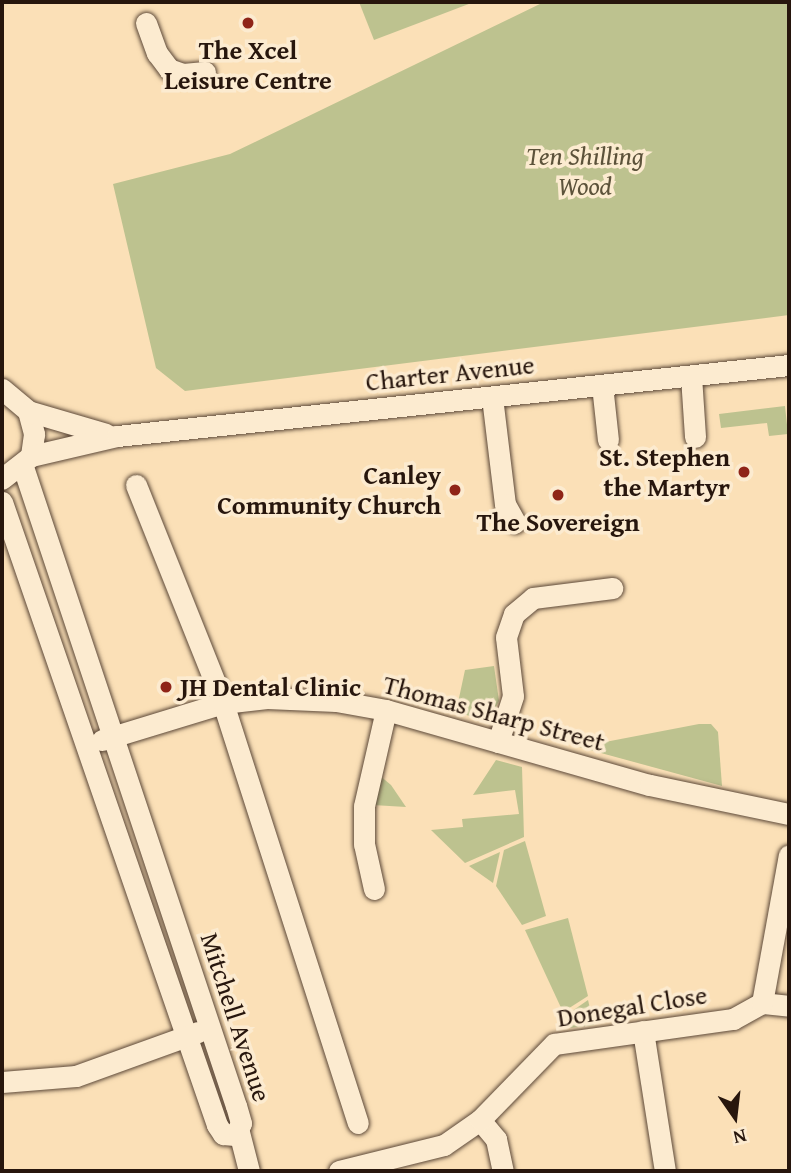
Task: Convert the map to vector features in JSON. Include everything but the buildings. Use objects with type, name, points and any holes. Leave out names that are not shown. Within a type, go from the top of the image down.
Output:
[{"type":"street","points":[[146,23],[157,53],[169,69],[183,74],[205,72]]},
{"type":"street","name":"Charter Avenue","points":[[2,480],[27,461],[117,436],[789,365]]},
{"type":"street","points":[[691,376],[695,437]]},
{"type":"street","points":[[602,385],[608,440]]},
{"type":"street","points":[[2,389],[28,411]]},
{"type":"street","points":[[492,397],[505,504],[515,522]]},
{"type":"street","name":"Charter Avenue","points":[[28,411],[117,436]]},
{"type":"street","name":"Mitchell Avenue","points":[[2,502],[219,1131],[230,1136],[239,1132],[241,1123],[113,736],[27,461],[34,435],[28,411]]},
{"type":"street","points":[[136,485],[223,704],[358,1123]]},
{"type":"street","points":[[498,742],[513,696],[506,637],[514,614],[533,598],[612,587]]},
{"type":"street","name":"Thomas Sharp Street","points":[[87,744],[223,704],[267,698],[336,701],[386,710],[650,785],[789,814]]},
{"type":"street","points":[[374,889],[363,844],[364,806],[386,710]]},
{"type":"street","points":[[789,855],[762,1003],[789,1006]]},
{"type":"street","name":"Donegal Close","points":[[339,1171],[444,1145],[480,1121],[554,1044],[733,1019],[762,1003]]},
{"type":"street","points":[[2,1082],[76,1076],[188,1038],[209,1026]]},
{"type":"street","points":[[643,1031],[665,1171]]},
{"type":"street","points":[[480,1121],[496,1139],[503,1171]]},
{"type":"street","points":[[239,1132],[249,1171]]},
{"type":"green space","points":[[359,2],[474,2],[374,40]]},
{"type":"green space","name":"Ten Shilling Wood","points":[[544,2],[789,2],[789,315],[185,391],[156,368],[113,184],[230,154]]},
{"type":"green space","points":[[785,406],[788,434],[769,436],[767,423],[721,428],[719,414]]},
{"type":"green space","points":[[494,666],[499,701],[492,714],[480,719],[456,712],[465,670]]},
{"type":"green space","points":[[711,724],[718,732],[722,786],[579,747]]},
{"type":"green space","points":[[496,760],[522,767],[524,837],[465,863],[431,830],[463,827],[462,819],[519,814],[515,790],[473,795]]},
{"type":"green space","points":[[379,775],[391,785],[406,807],[373,805]]},
{"type":"green space","points":[[525,841],[546,916],[522,925],[496,886],[504,850]]},
{"type":"green space","points":[[500,852],[493,883],[469,866]]},
{"type":"green space","points":[[568,918],[588,996],[563,1012],[525,930]]},
{"type":"green space","points":[[588,1000],[594,1025],[570,1028],[565,1016]]},
{"type":"place","name":"The Xcel Leisure Centre","points":[[248,23]]},
{"type":"place","name":"St. Stephen the Martyr","points":[[744,472]]},
{"type":"place","name":"Canley Community Church","points":[[455,490]]},
{"type":"place","name":"The Sovereign","points":[[558,495]]},
{"type":"place","name":"JH Dental Clinic","points":[[166,687]]}]
